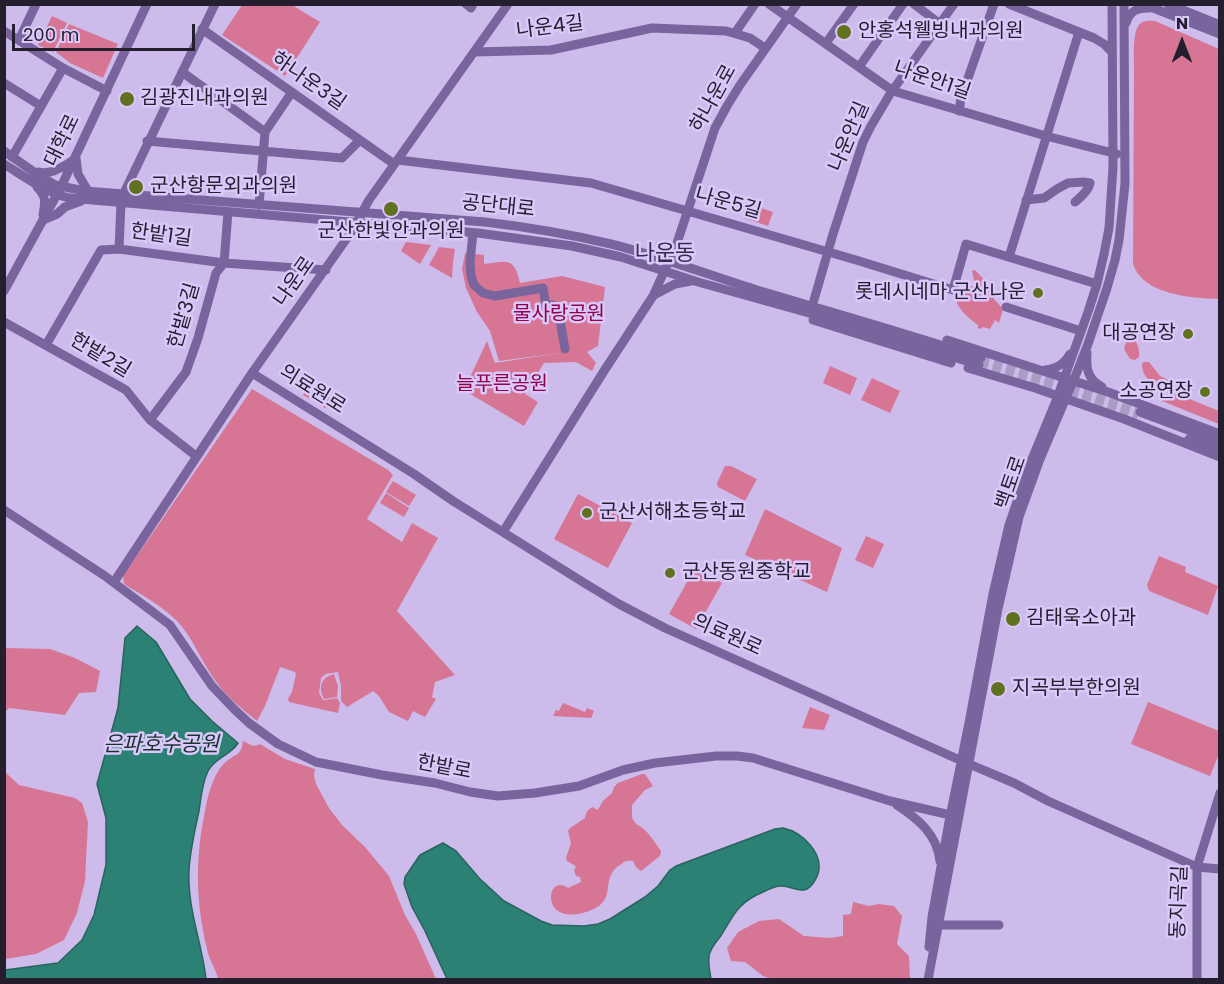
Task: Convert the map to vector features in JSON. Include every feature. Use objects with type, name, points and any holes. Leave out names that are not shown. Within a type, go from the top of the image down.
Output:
[{"type":"street","points":[[19,40],[36,4]]},
{"type":"street","name":"대학로","points":[[4,291],[75,158],[147,4]]},
{"type":"street","points":[[119,249],[122,199],[147,141],[215,4]]},
{"type":"street","points":[[466,4],[471,8],[473,4]]},
{"type":"street","name":"나운로","points":[[114,582],[252,373],[326,270],[369,200],[508,4]]},
{"type":"street","points":[[735,33],[755,4]]},
{"type":"street","name":"나운안1길","points":[[769,4],[892,91],[1046,136],[1125,156]]},
{"type":"street","name":"하나운로","points":[[502,532],[653,296],[677,243],[715,128],[727,105],[797,4]]},
{"type":"street","points":[[825,43],[854,4]]},
{"type":"street","points":[[859,67],[903,4]]},
{"type":"street","points":[[914,4],[940,24]]},
{"type":"street","name":"나운안길","points":[[814,300],[863,142],[892,91],[954,4]]},
{"type":"street","points":[[959,111],[961,98],[994,4]]},
{"type":"street","points":[[1009,4],[1079,32],[1104,44],[1112,52]]},
{"type":"street","name":"백토로","points":[[1069,379],[1080,333],[1097,284],[1109,228],[1113,154],[1112,4]]},
{"type":"street","name":"백토로","points":[[965,763],[1019,517],[1069,379],[1088,344],[1115,260],[1124,193],[1124,4]]},
{"type":"street","points":[[1143,4],[1220,34]]},
{"type":"street","points":[[1168,4],[1220,25]]},
{"type":"street","points":[[1124,28],[1128,16],[1134,10],[1147,8],[1159,10]]},
{"type":"street","name":"나운4길","points":[[475,52],[551,50],[652,28],[726,30],[750,38],[765,48]]},
{"type":"street","name":"하나운3길","points":[[202,29],[360,140],[396,162]]},
{"type":"street","points":[[4,31],[63,68],[107,91]]},
{"type":"street","points":[[1079,32],[1009,257],[1097,284]]},
{"type":"street","points":[[8,154],[41,106],[63,68]]},
{"type":"street","points":[[182,72],[265,132]]},
{"type":"street","points":[[4,83],[41,106]]},
{"type":"street","points":[[259,205],[265,132],[292,92]]},
{"type":"street","points":[[147,141],[342,158],[360,140]]},
{"type":"street","name":"공단대로","points":[[8,154],[58,191]]},
{"type":"street","points":[[32,171],[46,174],[58,170],[75,158],[78,174],[88,196],[42,222]]},
{"type":"street","name":"나운5길","points":[[396,162],[580,181],[621,191],[954,290],[966,244],[1009,257]]},
{"type":"street","name":"공단대로","points":[[6,168],[34,183],[58,191],[88,196],[228,212],[473,232],[572,246],[621,257],[698,282],[980,361],[895,330],[611,244],[569,235],[485,222],[259,205],[122,199]]},
{"type":"street","points":[[34,183],[43,193],[45,204],[42,222]]},
{"type":"street","points":[[1026,201],[1044,198],[1068,183],[1090,183],[1076,202]]},
{"type":"street","name":"한밭3길","points":[[150,420],[186,372],[216,273],[224,263],[228,212]]},
{"type":"street","points":[[473,232],[470,268],[474,285],[483,293],[495,296],[543,288],[546,305],[553,305],[559,314],[565,349]]},
{"type":"street","name":"한밭1길","points":[[46,345],[101,249],[119,249],[224,263],[326,270]]},
{"type":"street","points":[[720,278],[814,300],[939,338],[1125,398],[1220,434]]},
{"type":"street","points":[[653,296],[675,284],[688,281],[698,282],[1062,397],[1220,457]]},
{"type":"street","points":[[1006,307],[1080,333],[1070,354],[1061,365],[1051,370],[1039,370]]},
{"type":"street","name":"한밭2길","points":[[4,322],[126,390],[150,420],[196,456]]},
{"type":"street","points":[[1088,344],[1086,363],[1089,376],[1096,384],[1125,398]]},
{"type":"street","name":"의료원로","points":[[252,373],[502,532],[619,604],[665,628],[1197,867],[1220,869]]},
{"type":"street","points":[[1031,387],[1042,393],[1048,401],[1049,414],[1045,429]]},
{"type":"street","name":"백토로","points":[[935,925],[993,594],[1009,525],[1030,464],[1062,397]]},
{"type":"street","points":[[1220,442],[1138,415],[1220,450]]},
{"type":"street","name":"한밭로","points":[[4,510],[114,582],[170,626],[212,686],[249,723],[285,748],[316,762],[498,796],[579,786],[624,770],[655,764],[716,756],[738,756],[753,758],[890,801],[955,816]]},
{"type":"street","name":"동지곡길","points":[[1197,980],[1197,867],[1220,793]]},
{"type":"street","points":[[890,801],[918,819],[923,825],[938,851],[940,872]]},
{"type":"street","name":"백토로","points":[[935,925],[940,872],[955,816]]},
{"type":"street","points":[[935,925],[999,925]]},
{"type":"green space","points":[[242,5],[292,5],[320,22],[285,76],[222,35]]},
{"type":"green space","points":[[52,16],[67,23],[53,52],[38,45]]},
{"type":"green space","points":[[1146,21],[1155,21],[1219,49],[1219,299],[1183,296],[1157,288],[1138,274],[1133,264],[1134,43],[1138,26]]},
{"type":"green space","points":[[69,24],[118,44],[103,78],[70,63],[56,52]]},
{"type":"green space","points":[[749,204],[773,212],[768,226],[744,218]]},
{"type":"green space","points":[[406,242],[431,245],[420,264],[401,251]]},
{"type":"green space","points":[[439,247],[455,249],[452,278],[429,265]]},
{"type":"green space","name":"물사랑공원","points":[[465,253],[484,255],[484,264],[509,263],[515,269],[520,283],[562,276],[605,287],[598,346],[587,352],[596,363],[592,371],[576,362],[544,363],[525,394],[538,402],[524,426],[462,389],[487,341],[495,363],[560,353],[499,361],[490,331],[477,312],[466,288],[462,269]]},
{"type":"green space","points":[[975,270],[989,285],[994,299],[1003,309],[999,323],[995,320],[990,329],[978,328],[978,325],[957,303],[958,287],[974,286],[972,271]]},
{"type":"green space","points":[[1131,336],[1139,351],[1139,357],[1135,360],[1130,359],[1124,349]]},
{"type":"green space","points":[[1149,362],[1168,382],[1158,384],[1150,381],[1144,374],[1142,364]]},
{"type":"green space","points":[[830,366],[857,378],[850,395],[823,383]]},
{"type":"green space","points":[[872,378],[900,391],[890,413],[861,400]]},
{"type":"green space","points":[[309,385],[331,398],[325,408],[303,395]]},
{"type":"green space","points":[[252,389],[393,475],[367,519],[402,542],[412,523],[438,538],[397,611],[455,675],[435,682],[432,697],[436,699],[425,717],[413,711],[408,721],[389,712],[373,691],[347,707],[341,701],[338,672],[326,674],[321,678],[319,693],[323,700],[337,698],[340,703],[338,713],[289,702],[296,674],[280,667],[257,721],[221,688],[177,621],[124,584],[123,576]]},
{"type":"green space","points":[[1171,393],[1219,411],[1219,424],[1162,401],[1162,397]]},
{"type":"green space","points":[[725,466],[731,466],[757,479],[745,501],[718,487],[717,483]]},
{"type":"green space","points":[[393,481],[416,495],[409,506],[386,492]]},
{"type":"green space","points":[[386,493],[409,508],[404,517],[380,503]]},
{"type":"green space","points":[[578,494],[632,523],[608,568],[554,539]]},
{"type":"green space","points":[[765,509],[842,548],[827,592],[745,555]]},
{"type":"green space","points":[[866,536],[884,544],[873,568],[855,560]]},
{"type":"green space","points":[[1159,556],[1186,567],[1185,572],[1218,586],[1208,615],[1149,591],[1147,585]]},
{"type":"green space","points":[[695,568],[722,583],[696,629],[669,614]]},
{"type":"green space","points":[[5,648],[50,649],[75,658],[100,671],[96,692],[79,693],[65,715],[9,708],[5,712]]},
{"type":"green space","points":[[334,674],[338,686],[337,697],[324,699],[321,690],[322,683],[326,677]]},
{"type":"green space","points":[[1148,702],[1219,731],[1219,754],[1210,776],[1131,744]]},
{"type":"green space","points":[[563,703],[585,712],[587,708],[594,711],[591,718],[553,716]]},
{"type":"green space","points":[[810,707],[830,715],[824,730],[802,728]]},
{"type":"green space","points":[[243,741],[253,746],[260,744],[285,759],[315,769],[316,784],[329,808],[389,876],[436,979],[218,979],[203,932],[198,882],[199,850],[206,804],[213,781],[222,766],[240,752]]},
{"type":"green space","points":[[4,771],[19,785],[75,798],[82,803],[88,822],[85,881],[77,913],[64,940],[36,954],[5,959]]},
{"type":"green space","points":[[645,774],[653,786],[645,790],[632,805],[632,818],[653,839],[661,851],[660,856],[641,871],[633,861],[621,864],[611,874],[606,898],[595,908],[571,915],[560,912],[551,900],[555,887],[561,885],[568,888],[581,882],[574,870],[576,867],[566,858],[571,843],[568,831],[585,818],[590,809],[593,807],[597,810],[618,783]]},
{"type":"green space","points":[[853,902],[869,906],[879,904],[894,906],[902,916],[897,944],[909,956],[910,979],[771,979],[763,976],[745,962],[731,961],[727,948],[738,932],[759,921],[779,919],[804,936],[830,938],[843,936],[843,915],[851,914]]},
{"type":"water","name":"은파호수공원","points":[[137,626],[156,642],[190,699],[238,743],[214,763],[206,776],[190,855],[190,898],[206,979],[5,979],[5,970],[58,963],[82,940],[94,915],[106,865],[106,818],[97,784],[118,708],[125,638]]},
{"type":"water","points":[[783,828],[804,839],[815,851],[819,866],[818,874],[813,884],[807,889],[776,887],[754,896],[742,905],[709,954],[711,979],[447,979],[412,907],[404,884],[405,877],[420,855],[443,843],[456,851],[480,879],[504,901],[541,921],[552,925],[598,924],[645,897],[676,866]]},
{"type":"tunnel","points":[[981,358],[1140,412]]},
{"type":"tunnel","points":[[979,365],[1137,418]]},
{"type":"place","name":"안홍석웰빙내과의원","points":[[844,32]]},
{"type":"place","name":"김광진내과의원","points":[[127,99]]},
{"type":"place","name":"군산항문외과의원","points":[[136,187]]},
{"type":"place","name":"군산한빛안과의원","points":[[391,209]]},
{"type":"place","name":"롯데시네마 군산나운","points":[[1038,293]]},
{"type":"place","name":"대공연장","points":[[1188,334]]},
{"type":"place","name":"소공연장","points":[[1205,392]]},
{"type":"place","name":"군산서해초등학교","points":[[587,513]]},
{"type":"place","name":"군산동원중학교","points":[[670,573]]},
{"type":"place","name":"김태욱소아과","points":[[1013,619]]},
{"type":"place","name":"지곡부부한의원","points":[[998,689]]},
{"type":"district","name":"나운동","points":[[665,254]]},
{"type":"park label","name":"늘푸른공원","points":[[502,385]]}]
